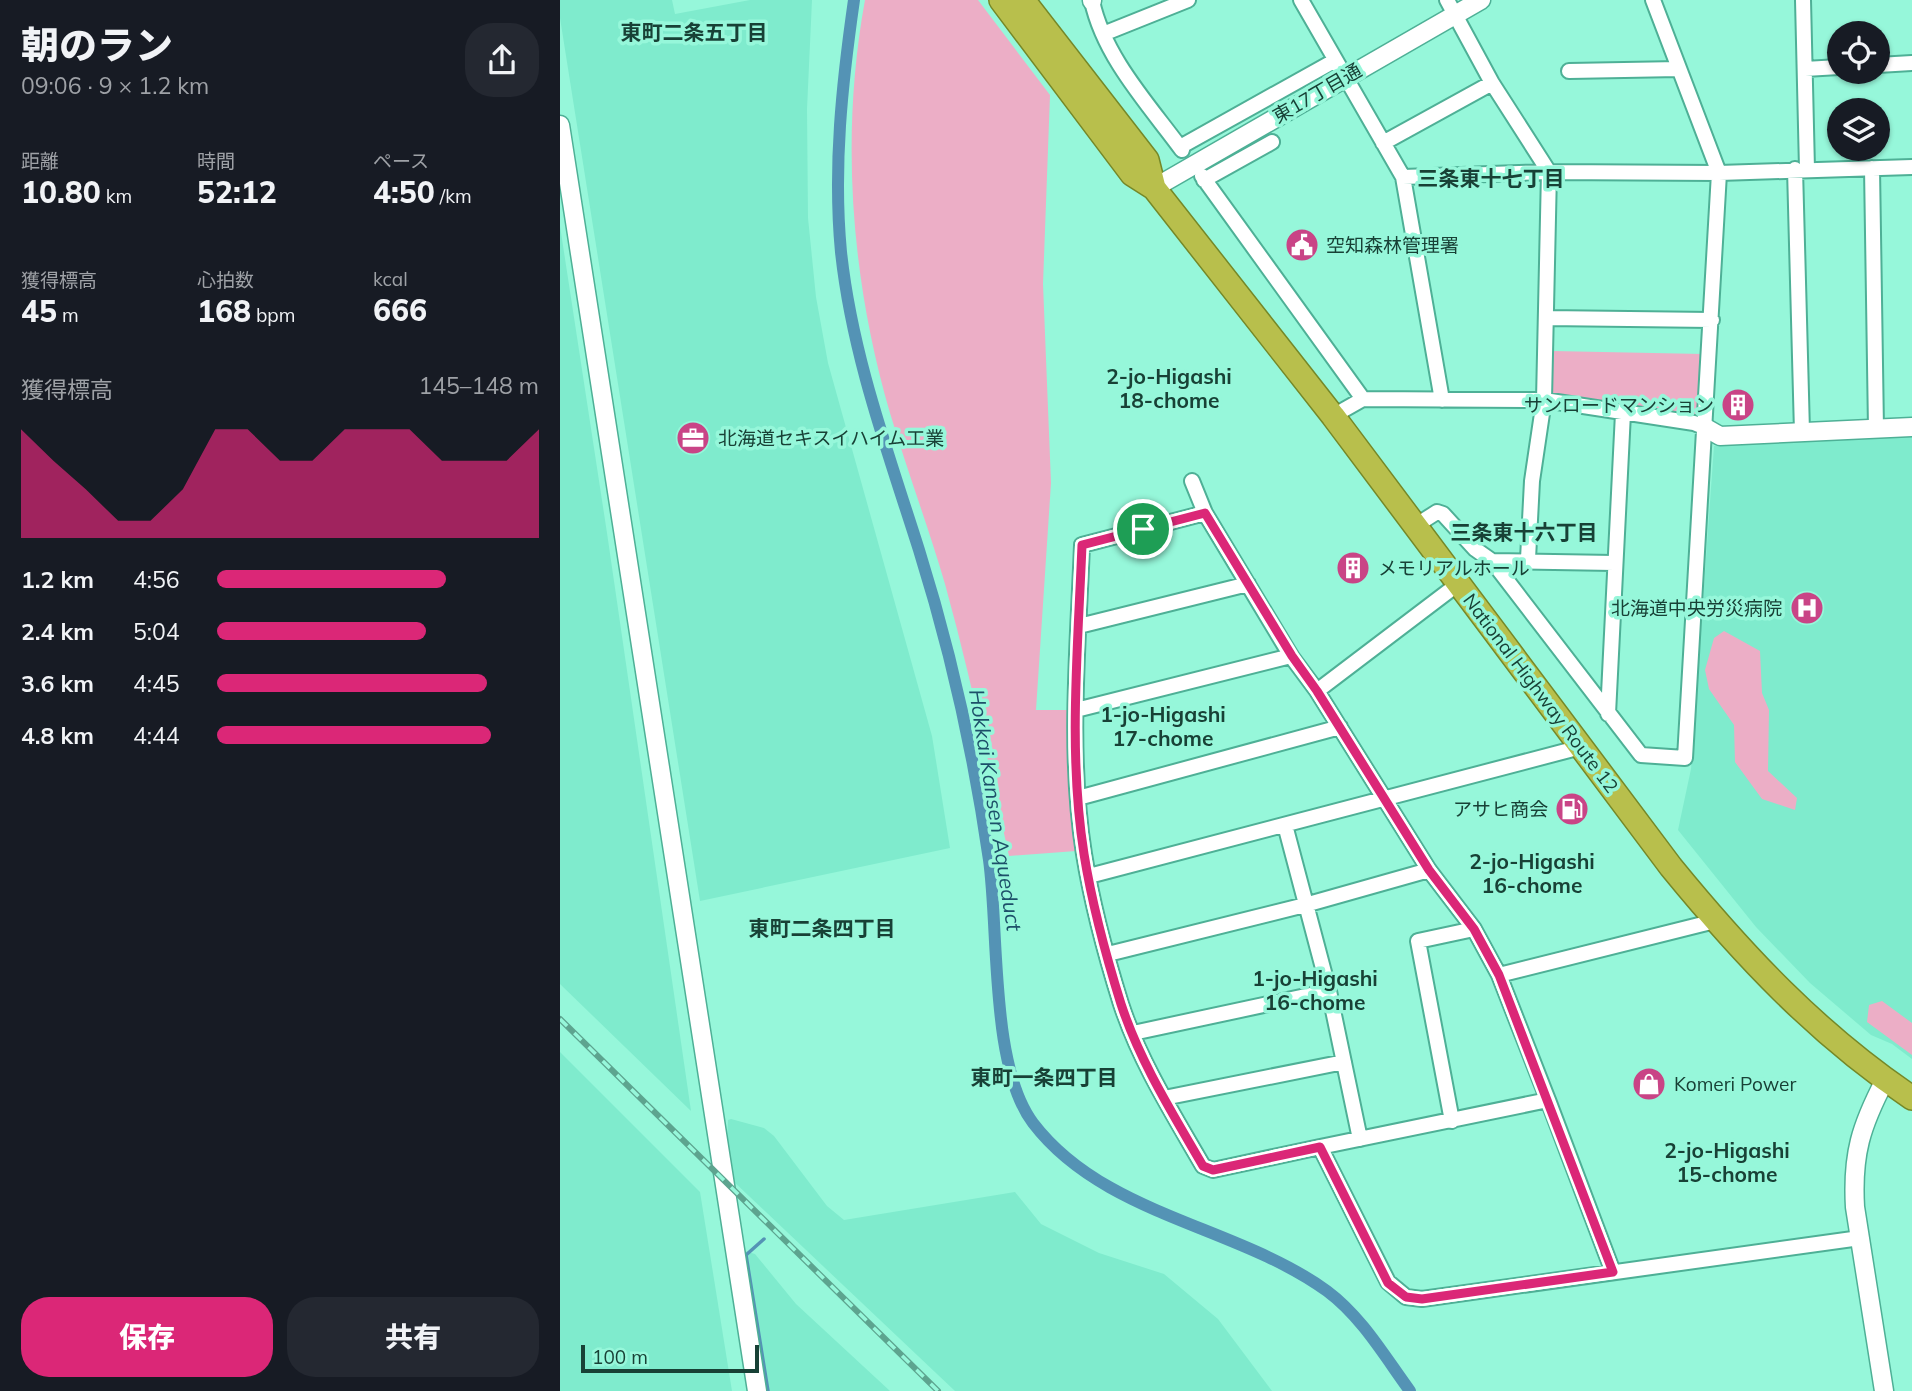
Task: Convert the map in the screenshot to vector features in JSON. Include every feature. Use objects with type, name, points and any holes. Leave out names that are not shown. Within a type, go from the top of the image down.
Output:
[{"type":"highway","name":"National Highway Route 12","points":[[1001,0],[1132,173],[1154,188],[1333,416],[1715,921],[1786,998],[1885,1080],[1912,1098]]},
{"type":"highway","name":"National Highway Route 12","points":[[1023,0],[1147,160],[1154,188]]},
{"type":"street","points":[[1092,0],[1102,34],[1181,148],[1334,61]]},
{"type":"street","points":[[1102,34],[1187,0]]},
{"type":"street","points":[[1301,0],[1343,78],[1403,177],[1442,400]]},
{"type":"street","name":"東17丁目通","points":[[1154,188],[1343,78],[1451,7],[1481,0]]},
{"type":"street","points":[[1415,526],[1437,512],[1443,514],[1475,549],[1492,561],[1641,755],[1685,758],[1719,173],[1653,0]]},
{"type":"street","points":[[1802,432],[1801,169],[1805,69],[1803,0]]},
{"type":"street","points":[[1451,7],[1492,83],[1549,172],[1544,400],[1532,481],[1528,559]]},
{"type":"street","points":[[1890,64],[1912,63]]},
{"type":"street","points":[[1569,71],[1678,68]]},
{"type":"street","points":[[1805,69],[1827,68]]},
{"type":"street","points":[[1383,143],[1492,83]]},
{"type":"street","points":[[560,125],[757,1391]]},
{"type":"street","points":[[1272,142],[1203,178],[1363,399]]},
{"type":"street","points":[[1403,177],[1549,172],[1719,173],[1912,167]]},
{"type":"street","points":[[1872,168],[1876,429]]},
{"type":"street","points":[[1546,318],[1712,320]]},
{"type":"street","points":[[1333,416],[1363,399],[1544,400],[1694,424],[1720,436],[1912,427]]},
{"type":"street","points":[[1608,714],[1623,413]]},
{"type":"street","points":[[1192,481],[1205,513],[1292,656],[1317,691],[1429,870],[1474,929],[1499,975],[1613,1272]]},
{"type":"street","points":[[1205,513],[1082,545],[1076,710],[1078,798],[1088,876],[1108,954],[1133,1033],[1164,1098],[1203,1166],[1213,1170],[1548,1100]]},
{"type":"street","points":[[1492,561],[1528,559],[1614,563]]},
{"type":"street","points":[[1079,626],[1248,584]]},
{"type":"street","points":[[1317,691],[1458,584]]},
{"type":"street","points":[[1076,710],[1292,656]]},
{"type":"street","points":[[1078,798],[1340,727]]},
{"type":"street","points":[[1088,876],[1581,747]]},
{"type":"street","points":[[1285,825],[1329,991],[1360,1139]]},
{"type":"street","points":[[1108,954],[1305,905],[1429,870]]},
{"type":"street","points":[[1499,975],[1715,921]]},
{"type":"street","points":[[1452,1121],[1418,941],[1474,929]]},
{"type":"street","points":[[1133,1033],[1329,991]]},
{"type":"street","points":[[1164,1098],[1344,1062]]},
{"type":"street","points":[[1884,1391],[1860,1238],[1854,1188],[1854,1156],[1860,1132],[1885,1080]]},
{"type":"street","points":[[1320,1147],[1388,1283],[1406,1297],[1422,1299],[1860,1238]]},
{"type":"shaded area","points":[[560,0],[672,0],[675,14],[750,0],[812,0],[807,109],[808,218],[816,297],[828,363],[932,736],[950,848],[700,901],[560,18]]},
{"type":"shaded area","points":[[865,0],[978,0],[1050,95],[1043,284],[1051,483],[1036,710],[1071,710],[1076,851],[1009,856],[954,618],[890,413],[877,362],[858,260],[852,156],[857,52]]},
{"type":"shaded area","points":[[560,226],[607,533],[691,1111],[560,984]]},
{"type":"shaded area","points":[[1552,351],[1703,354],[1699,417],[1551,393]]},
{"type":"shaded area","name":"北海道中央労災病院","points":[[1912,434],[1912,1059],[1892,1044],[1871,1035],[1810,983],[1756,927],[1678,830],[1691,769],[1714,446]]},
{"type":"shaded area","points":[[1724,631],[1760,651],[1762,693],[1769,710],[1768,771],[1797,798],[1795,810],[1762,799],[1735,762],[1734,725],[1709,689],[1705,670],[1714,638]]},
{"type":"shaded area","points":[[1882,1001],[1912,1023],[1912,1055],[1867,1022],[1869,1005]]},
{"type":"shaded area","points":[[560,1052],[700,1192],[732,1391],[560,1391]]},
{"type":"shaded area","points":[[728,1120],[764,1128],[774,1136],[827,1206],[844,1220],[1015,1192],[1041,1224],[1099,1253],[1164,1274],[1218,1319],[1272,1391],[955,1391],[731,1179],[727,1144]]},
{"type":"shaded area","points":[[745,1251],[755,1254],[796,1304],[890,1391],[768,1391]]},
{"type":"waterway","name":"Hokkai Kansen Aqueduct","points":[[854,0],[838,157],[839,220],[846,290],[862,366],[931,588],[969,743],[989,860],[1003,1034],[1009,1068],[1019,1098],[1033,1123],[1062,1154],[1096,1179],[1133,1200],[1253,1250],[1327,1291],[1362,1325],[1410,1391]]},
{"type":"waterway","points":[[764,1239],[746,1255],[768,1391]]},
{"type":"railway","points":[[560,1019],[938,1391]]},
{"type":"place","name":"空知森林管理署","points":[[1302,245]]},
{"type":"place","name":"サンロードマンション","points":[[1738,405]]},
{"type":"place","name":"北海道セキスイハイム工業","points":[[693,438]]},
{"type":"place","name":"メモリアルホール","points":[[1353,568]]},
{"type":"place","name":"北海道中央労災病院","points":[[1807,608]]},
{"type":"place","name":"アサヒ商会","points":[[1572,809]]},
{"type":"place","name":"Komeri Power","points":[[1649,1084]]},
{"type":"district","name":"東町二条五丁目","points":[[694,32]]},
{"type":"district","name":"三条東十七丁目","points":[[1491,178]]},
{"type":"district","name":"2-jo-Higashi 18-chome","points":[[1169,388]]},
{"type":"district","name":"三条東十六丁目","points":[[1524,532]]},
{"type":"district","name":"1-jo-Higashi 17-chome","points":[[1163,726]]},
{"type":"district","name":"2-jo-Higashi 16-chome","points":[[1532,873]]},
{"type":"district","name":"東町二条四丁目","points":[[822,928]]},
{"type":"district","name":"1-jo-Higashi 16-chome","points":[[1315,990]]},
{"type":"district","name":"東町一条四丁目","points":[[1044,1077]]},
{"type":"district","name":"2-jo-Higashi 15-chome","points":[[1727,1162]]},
{"type":"route","points":[[1205,513],[1292,656],[1317,691],[1429,870],[1474,929],[1499,975],[1613,1272],[1422,1299],[1406,1297],[1388,1283],[1320,1147],[1213,1170],[1203,1166],[1153,1078],[1122,1005],[1101,932],[1084,854],[1078,798],[1076,702],[1082,545],[1143,529],[1205,513]]}]
